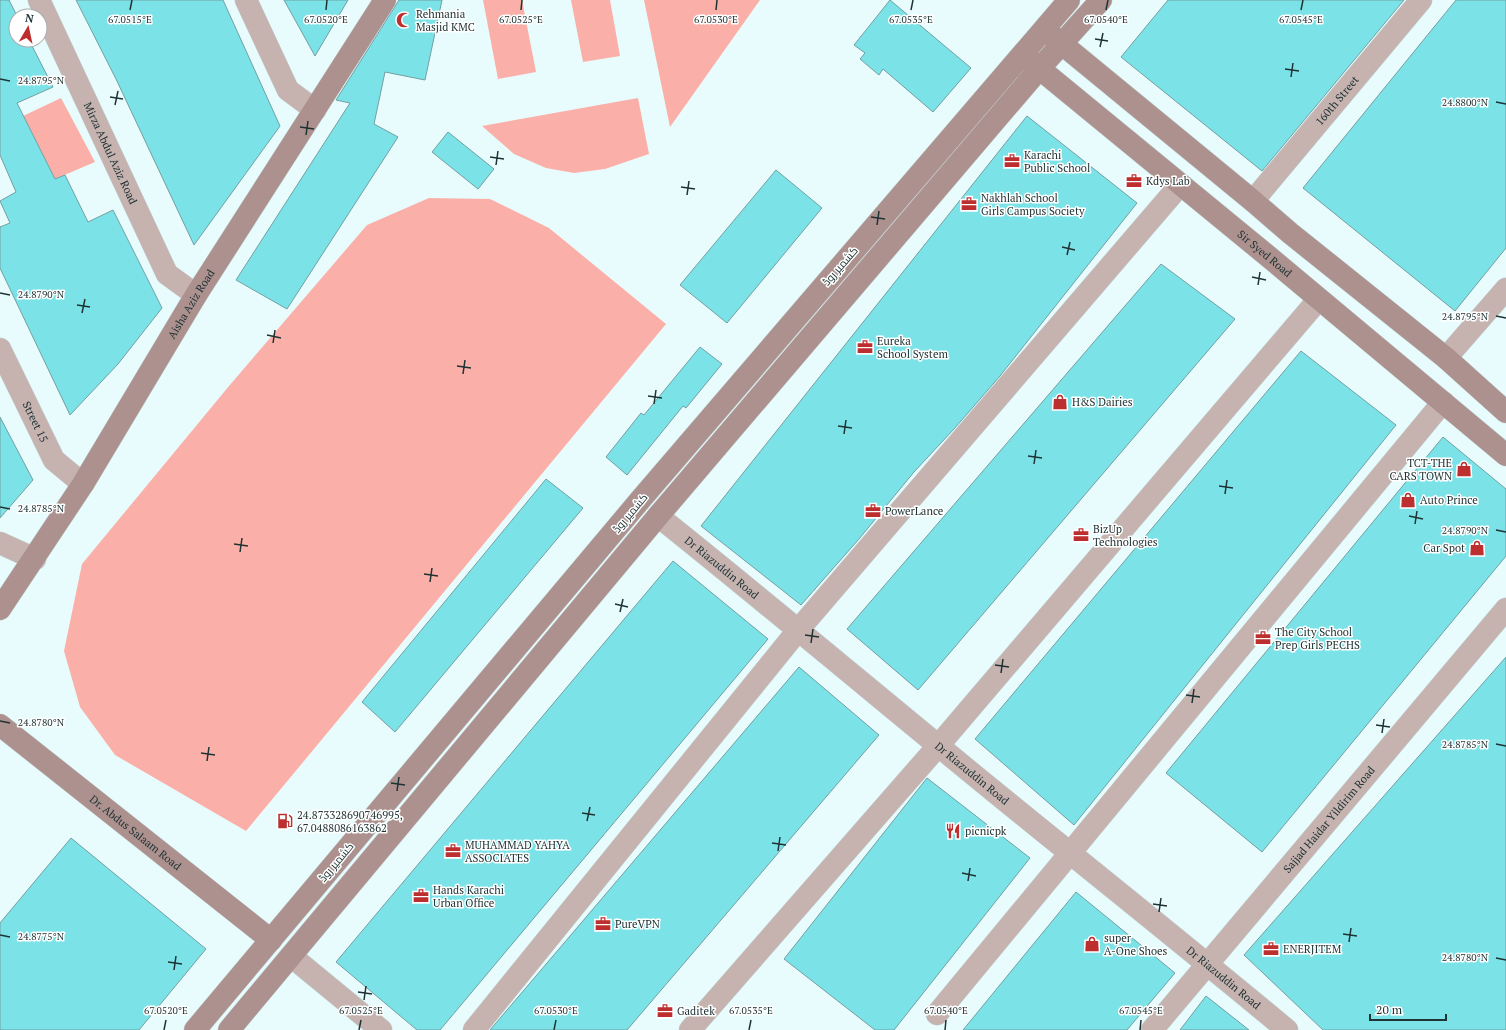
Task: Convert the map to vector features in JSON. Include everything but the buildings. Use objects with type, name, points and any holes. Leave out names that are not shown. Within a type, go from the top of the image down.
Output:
[{"type":"main road","name":"Aisha Aziz Road","points":[[0,609],[83,484],[196,295],[385,0]]},
{"type":"main road","name":"کشمیر روڈ","points":[[195,1030],[641,499],[1070,0]]},
{"type":"main road","points":[[229,1030],[658,516],[1039,69],[1101,0]]},
{"type":"main road","points":[[1045,29],[1062,45],[1446,358],[1506,412]]},
{"type":"main road","name":"Sir Syed Road","points":[[1022,54],[1269,257],[1318,300],[1506,455]]},
{"type":"main road","points":[[1269,257],[1290,232]]},
{"type":"main road","name":"Dr. Abdus Salaam Road","points":[[0,724],[271,940]]},
{"type":"street","name":"Mirza Abdul Aziz Road","points":[[39,0],[167,274],[196,295]]},
{"type":"street","points":[[246,0],[288,90],[315,110]]},
{"type":"street","name":"160th Street","points":[[1253,201],[1421,0]]},
{"type":"street","points":[[474,1030],[799,629],[1180,185]]},
{"type":"street","points":[[1446,358],[1506,289]]},
{"type":"street","points":[[690,1030],[938,746],[1318,300]]},
{"type":"street","name":"Street 15","points":[[0,349],[54,460],[83,484]]},
{"type":"street","points":[[937,1014],[1443,402]]},
{"type":"street","name":"Dr Riazuddin Road","points":[[658,516],[799,629],[938,746],[1208,964],[1287,1030]]},
{"type":"street","points":[[0,543],[34,559]]},
{"type":"street","name":"Sajjad Haidar Yildirim Road","points":[[1152,1030],[1506,609]]},
{"type":"street","points":[[290,956],[381,1030]]},
{"type":"shaded area","points":[[483,0],[522,0],[536,72],[498,79]]},
{"type":"shaded area","points":[[571,0],[610,0],[620,56],[583,62]]},
{"type":"shaded area","points":[[644,0],[760,0],[670,127]]},
{"type":"shaded area","points":[[61,98],[95,162],[55,179],[23,116]]},
{"type":"shaded area","points":[[638,98],[649,154],[605,169],[574,173],[546,168],[514,154],[482,126]]},
{"type":"shaded area","points":[[429,198],[490,199],[549,228],[666,324],[246,831],[115,755],[80,707],[64,651],[82,564],[229,386],[367,225]]},
{"type":"place","name":"Rehmania Masjid KMC","points":[[404,20]]},
{"type":"place","name":"Karachi Public School","points":[[1012,161]]},
{"type":"place","name":"Kdys Lab","points":[[1134,181]]},
{"type":"place","name":"Nakhlah School Girls Campus Society","points":[[969,204]]},
{"type":"place","name":"Eureka School System","points":[[865,347]]},
{"type":"place","name":"H&S Dairies","points":[[1060,402]]},
{"type":"place","name":"TCT-THE CARS TOWN","points":[[1464,469]]},
{"type":"place","name":"Auto Prince","points":[[1408,500]]},
{"type":"place","name":"PowerLance","points":[[873,511]]},
{"type":"place","name":"BizUp Technologies","points":[[1081,535]]},
{"type":"place","name":"Car Spot","points":[[1477,548]]},
{"type":"place","name":"The City School Prep Girls PECHS","points":[[1263,638]]},
{"type":"place","name":"24.873328690746995, 67.0488086163862","points":[[285,821]]},
{"type":"place","name":"picnicpk","points":[[953,831]]},
{"type":"place","name":"MUHAMMAD YAHYA ASSOCIATES","points":[[453,851]]},
{"type":"place","name":"Hands Karachi Urban Office","points":[[421,896]]},
{"type":"place","name":"PureVPN","points":[[603,924]]},
{"type":"place","name":"super A-One Shoes","points":[[1092,944]]},
{"type":"place","name":"ENERJITEM","points":[[1271,949]]},
{"type":"place","name":"Gaditek","points":[[665,1011]]}]
